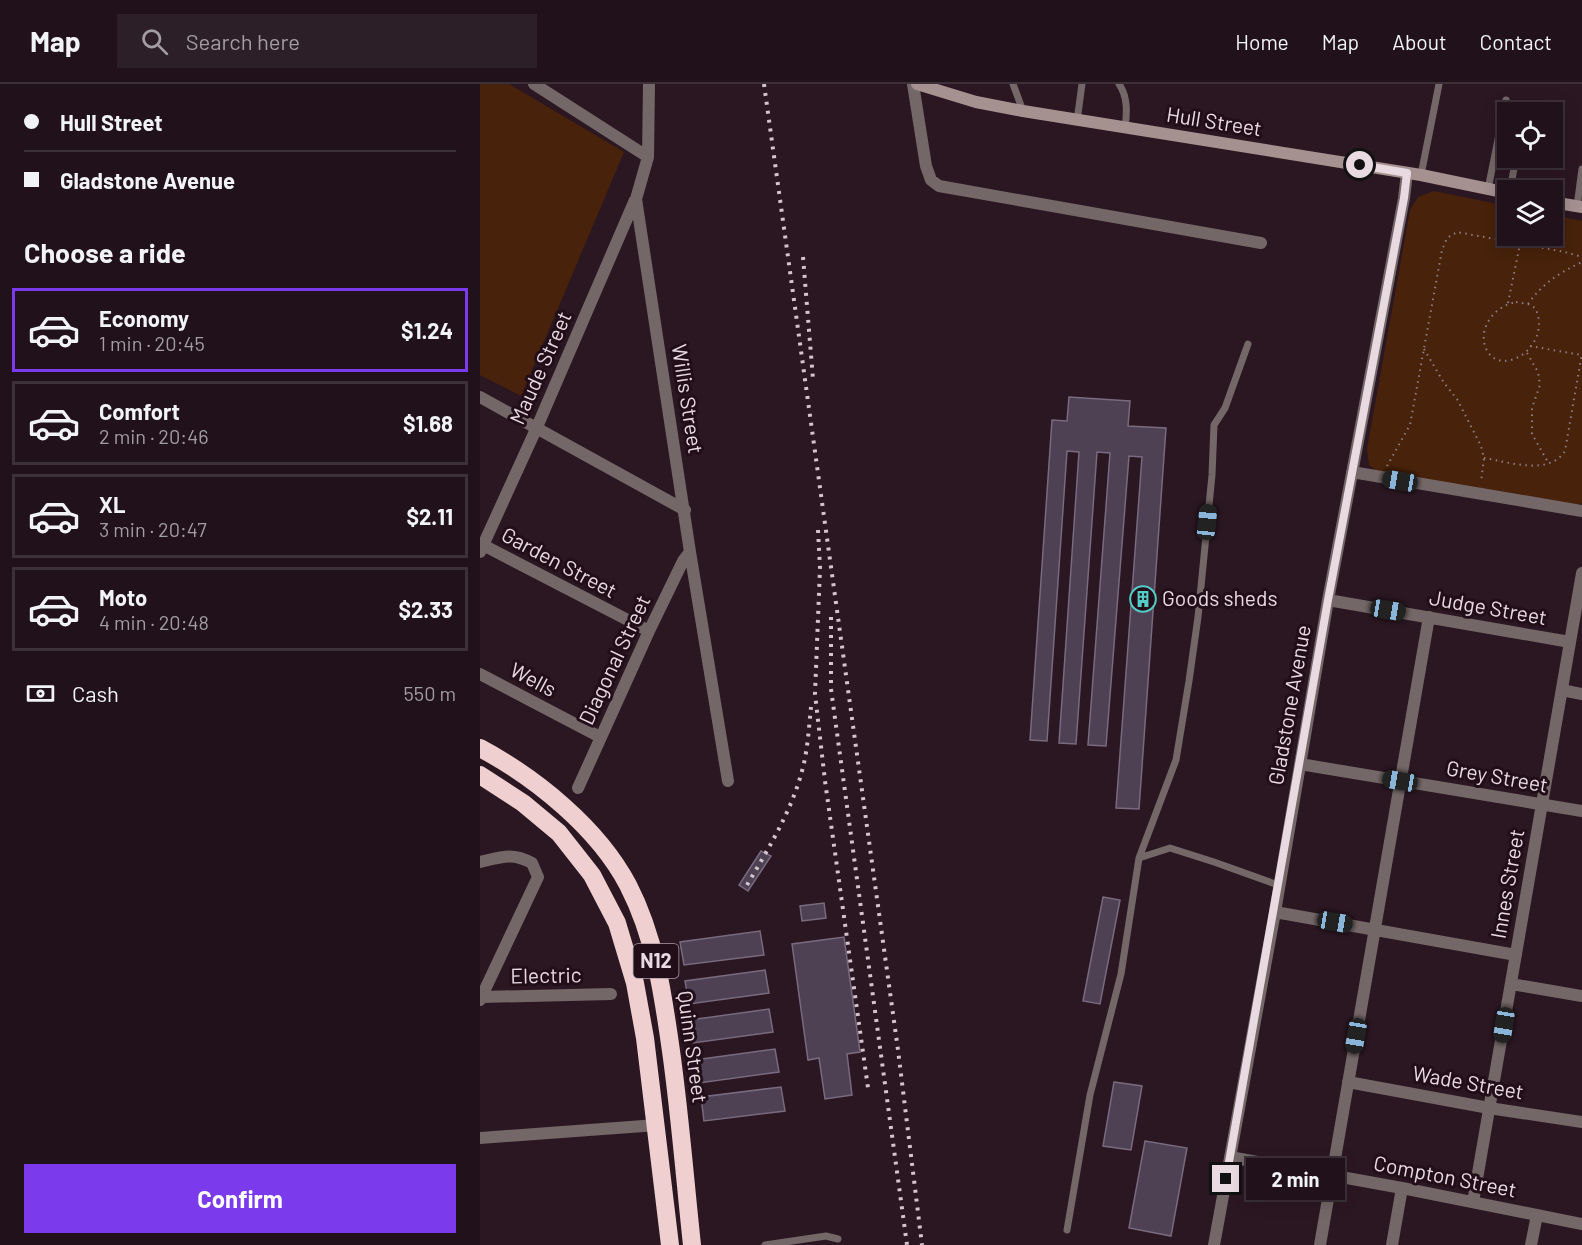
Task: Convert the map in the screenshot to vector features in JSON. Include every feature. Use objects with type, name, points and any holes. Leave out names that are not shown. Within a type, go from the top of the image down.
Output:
[{"type":"highway","name":"Quinn Street","points":[[480,748],[529,779],[571,812],[600,844],[627,884],[644,921],[656,959],[664,1000],[692,1245]]},
{"type":"highway","name":"N12","points":[[480,775],[523,803],[559,833],[592,875],[617,923],[635,983],[657,1125],[670,1245]]},
{"type":"street","points":[[534,84],[648,157]]},
{"type":"street","name":"Willis Street","points":[[649,84],[648,157],[636,199],[728,781]]},
{"type":"street","points":[[915,84],[926,165],[934,184],[1261,243]]},
{"type":"street","name":"Hull Street","points":[[915,84],[976,102],[1077,121],[1421,175],[1497,190]]},
{"type":"street","name":"Gladstone Avenue","points":[[1214,1245],[1275,912],[1328,600],[1407,173]]},
{"type":"street","name":"Maude Street","points":[[482,548],[636,199]]},
{"type":"street","points":[[1563,204],[1579,206]]},
{"type":"street","points":[[480,397],[685,510]]},
{"type":"street","points":[[1352,472],[1582,511]]},
{"type":"street","name":"Garden Street","points":[[482,548],[649,631]]},
{"type":"street","name":"Diagonal Street","points":[[578,788],[649,631],[683,561],[690,552]]},
{"type":"street","name":"Innes Street","points":[[1473,1202],[1582,573]]},
{"type":"street","name":"Judge Street","points":[[1328,600],[1570,642]]},
{"type":"street","points":[[1320,1245],[1429,617]]},
{"type":"street","name":"Wells","points":[[480,674],[600,737]]},
{"type":"street","points":[[1562,690],[1582,694]]},
{"type":"street","name":"Grey Street","points":[[1300,764],[1582,812]]},
{"type":"street","points":[[480,862],[502,856],[520,857],[532,863],[538,877],[481,999]]},
{"type":"street","points":[[1275,912],[1516,955]]},
{"type":"street","points":[[1511,984],[1582,996]]},
{"type":"street","name":"Electric","points":[[481,999],[611,994]]},
{"type":"street","name":"Wade Street","points":[[1348,1082],[1582,1122]]},
{"type":"street","points":[[480,1138],[657,1125]]},
{"type":"street","name":"Compton Street","points":[[1230,1157],[1582,1224]]},
{"type":"street","points":[[1392,1245],[1402,1188]]},
{"type":"street","points":[[1531,1245],[1537,1215]]},
{"type":"lane","points":[[1013,84],[1023,111]]},
{"type":"lane","points":[[1077,121],[1082,84]]},
{"type":"lane","points":[[1119,84],[1124,92],[1126,103],[1125,128]]},
{"type":"lane","points":[[1421,175],[1439,84]]},
{"type":"lane","points":[[1488,189],[1506,100]]},
{"type":"lane","points":[[1579,206],[1582,169]]},
{"type":"lane","points":[[1067,1230],[1090,1095],[1121,974],[1139,858],[1176,760],[1198,617],[1212,475],[1214,425],[1225,408],[1248,344]]},
{"type":"lane","points":[[1139,858],[1170,848],[1214,861],[1278,885]]},
{"type":"lane","points":[[765,1245],[826,1236],[838,1243]]},
{"type":"path","points":[[1381,477],[1410,425],[1442,250],[1447,238],[1456,232],[1497,240]]},
{"type":"path","points":[[1508,303],[1528,304],[1535,308],[1541,323],[1540,331],[1526,352],[1512,360],[1505,360],[1487,353],[1482,333],[1489,320],[1508,303],[1520,246]]},
{"type":"path","points":[[1531,246],[1577,254],[1582,257]]},
{"type":"path","points":[[1528,304],[1544,284],[1555,275],[1582,262]]},
{"type":"path","points":[[1484,458],[1537,466],[1556,461],[1565,451],[1582,354],[1530,346]]},
{"type":"path","points":[[1424,348],[1471,424],[1484,458],[1479,494]]},
{"type":"path","points":[[1526,352],[1538,372],[1540,385],[1532,408],[1532,434],[1549,464]]},
{"type":"shaded area","points":[[480,84],[509,84],[624,152],[521,396],[480,375]]},
{"type":"shaded area","points":[[1434,191],[1497,204],[1497,246],[1563,246],[1563,217],[1582,221],[1582,503],[1574,506],[1378,472],[1369,465],[1367,449],[1410,210],[1418,197]]},
{"type":"building","name":"Goods sheds","points":[[1069,397],[1130,401],[1128,426],[1166,428],[1139,809],[1116,808],[1142,457],[1129,456],[1106,746],[1088,745],[1110,453],[1097,452],[1076,744],[1059,743],[1079,452],[1067,451],[1047,741],[1030,740],[1052,420],[1067,421]]},
{"type":"building","points":[[761,851],[771,856],[748,891],[739,885]]},
{"type":"building","points":[[1103,897],[1120,900],[1100,1004],[1083,1001]]},
{"type":"building","points":[[824,903],[826,918],[802,921],[800,906]]},
{"type":"building","points":[[760,931],[764,955],[684,965],[680,942]]},
{"type":"building","points":[[844,937],[860,1052],[847,1054],[852,1095],[825,1099],[819,1058],[808,1060],[792,944]]},
{"type":"building","points":[[765,970],[769,993],[689,1004],[685,981]]},
{"type":"building","points":[[769,1009],[773,1032],[693,1043],[690,1020]]},
{"type":"building","points":[[775,1049],[779,1072],[699,1083],[695,1060]]},
{"type":"building","points":[[1114,1082],[1142,1086],[1131,1150],[1103,1146]]},
{"type":"building","points":[[781,1087],[785,1111],[704,1121],[701,1097]]},
{"type":"building","points":[[1145,1141],[1187,1148],[1171,1236],[1129,1228]]},
{"type":"railway","points":[[764,84],[898,1050],[922,1245]]},
{"type":"railway","points":[[803,257],[813,379]]},
{"type":"railway","points":[[818,530],[820,568],[815,694],[868,1088]]},
{"type":"railway","points":[[831,617],[831,689],[907,1245]]},
{"type":"railway","points":[[747,885],[780,826],[800,779],[811,707]]},
{"type":"place","name":"Goods sheds","points":[[1143,599]]},
{"type":"route","points":[[1226,1179],[1271,934],[1328,600],[1404,198],[1407,173],[1360,165]]}]
